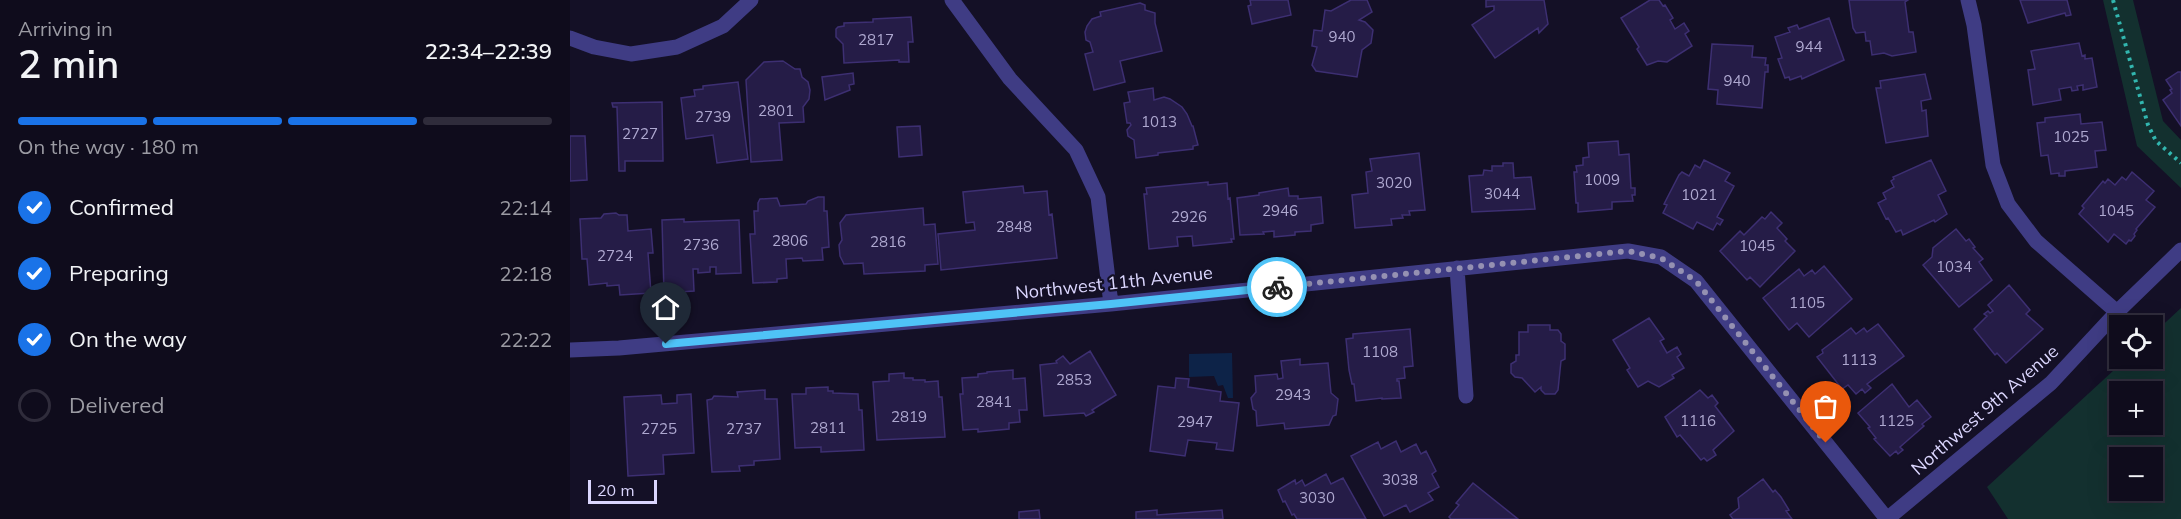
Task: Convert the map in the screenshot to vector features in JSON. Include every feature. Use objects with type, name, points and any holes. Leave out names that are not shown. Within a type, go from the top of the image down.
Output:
[{"type":"street","points":[[570,38],[594,47],[631,54],[677,47],[723,26],[751,0]]},
{"type":"street","points":[[952,0],[1010,79],[1076,150],[1098,196],[1111,304]]},
{"type":"street","points":[[1968,0],[1974,25],[1993,165],[2008,204],[2036,241],[2117,312]]},
{"type":"street","name":"Northwest 9th Avenue","points":[[1887,519],[2051,383],[2117,312],[2181,250]]},
{"type":"street","name":"Northwest 11th Avenue","points":[[570,350],[619,348],[1111,304],[1628,251],[1661,258],[1696,281],[1887,519]]},
{"type":"street","points":[[1457,268],[1466,396]]},
{"type":"path","points":[[2113,0],[2148,125],[2156,141],[2181,163]]},
{"type":"green space","points":[[2103,0],[2133,0],[2163,121],[2181,140],[2181,188],[2137,146]]},
{"type":"green space","points":[[2181,308],[2181,519],[2008,519],[1987,487],[2115,369],[2163,369],[2163,325]]},
{"type":"water","points":[[1232,353],[1233,398],[1228,398],[1223,385],[1218,386],[1214,376],[1189,377],[1189,354]]},
{"type":"building","points":[[1250,0],[1288,0],[1291,15],[1252,24],[1248,6],[1251,5]]},
{"type":"building","points":[[1351,0],[1367,0],[1372,12],[1359,20],[1365,22],[1373,30],[1371,43],[1362,50],[1357,77],[1316,71],[1312,65],[1317,47],[1312,46],[1314,30],[1322,31],[1325,10],[1331,11]]},
{"type":"building","points":[[1486,0],[1544,0],[1548,24],[1539,33],[1538,28],[1495,58],[1472,25],[1494,10],[1494,6],[1486,7]]},
{"type":"building","points":[[1650,0],[1659,0],[1663,6],[1665,5],[1673,18],[1670,20],[1675,29],[1684,23],[1689,31],[1685,34],[1692,46],[1667,62],[1658,61],[1647,65],[1621,18]]},
{"type":"building","points":[[1849,0],[1908,0],[1905,2],[1909,32],[1913,32],[1916,52],[1892,56],[1884,53],[1872,55],[1870,41],[1866,41],[1865,32],[1856,33],[1853,28]]},
{"type":"building","points":[[2020,0],[2067,0],[2071,15],[2066,16],[2065,13],[2028,23]]},
{"type":"building","points":[[1140,3],[1145,5],[1145,10],[1155,13],[1155,23],[1162,51],[1120,61],[1125,82],[1094,90],[1085,54],[1093,52],[1090,42],[1086,40],[1087,26],[1092,19],[1101,16],[1100,12]]},
{"type":"building","points":[[911,17],[913,42],[908,42],[909,62],[899,62],[899,60],[844,63],[843,44],[836,37],[838,27],[844,26],[844,23],[873,22],[873,19]]},
{"type":"building","points":[[1829,18],[1844,60],[1802,79],[1801,76],[1790,80],[1789,77],[1785,78],[1778,59],[1782,58],[1775,37],[1790,32],[1788,28],[1797,25],[1799,29]]},
{"type":"building","points":[[2079,43],[2082,56],[2085,55],[2085,59],[2092,58],[2097,87],[2083,90],[2083,85],[2077,86],[2078,90],[2072,91],[2071,87],[2059,89],[2061,100],[2033,105],[2028,70],[2035,69],[2031,51]]},
{"type":"building","points":[[1712,44],[1753,46],[1752,57],[1766,58],[1765,65],[1768,65],[1768,72],[1765,72],[1762,108],[1717,104],[1718,90],[1708,89]]},
{"type":"building","points":[[783,61],[795,69],[800,69],[802,77],[808,82],[810,90],[809,99],[803,107],[804,122],[779,123],[782,160],[751,162],[746,80],[764,62]]},
{"type":"building","points":[[2181,72],[2181,126],[2163,100],[2172,93],[2166,80]]},
{"type":"building","points":[[853,73],[854,84],[849,85],[850,90],[825,100],[822,77]]},
{"type":"building","points":[[1925,74],[1931,99],[1921,101],[1922,111],[1926,110],[1928,136],[1886,143],[1876,88],[1881,88],[1880,81]]},
{"type":"building","points":[[738,82],[748,159],[717,163],[713,135],[686,139],[681,98],[695,96],[694,90],[703,89],[703,86]]},
{"type":"building","points":[[1153,88],[1154,100],[1164,97],[1170,99],[1182,107],[1187,114],[1198,145],[1193,146],[1193,149],[1136,158],[1134,140],[1128,136],[1127,130],[1131,125],[1127,123],[1124,103],[1130,102],[1128,92]]},
{"type":"building","points":[[662,102],[663,161],[625,161],[625,171],[619,171],[617,107],[613,107],[612,103]]},
{"type":"building","points":[[2080,114],[2081,124],[2102,122],[2106,150],[2095,151],[2097,167],[2065,171],[2065,176],[2059,176],[2059,173],[2051,174],[2048,155],[2041,156],[2037,123],[2045,122],[2045,118]]},
{"type":"building","points":[[920,126],[922,155],[899,157],[897,127]]},
{"type":"building","points":[[570,136],[585,136],[587,180],[570,181]]},
{"type":"building","points":[[1618,141],[1619,155],[1629,154],[1631,188],[1635,188],[1635,195],[1632,195],[1633,201],[1612,202],[1612,209],[1578,212],[1574,172],[1577,172],[1576,166],[1583,165],[1583,158],[1589,157],[1588,143]]},
{"type":"building","points":[[1419,153],[1425,210],[1409,211],[1410,215],[1391,219],[1392,225],[1355,228],[1352,195],[1368,193],[1366,172],[1372,171],[1370,159]]},
{"type":"building","points":[[1704,160],[1730,173],[1725,181],[1734,186],[1717,217],[1723,220],[1720,225],[1717,223],[1713,230],[1697,222],[1693,229],[1663,213],[1667,205],[1664,204],[1679,175],[1682,172],[1689,176],[1695,165],[1700,168]]},
{"type":"building","points":[[1931,160],[1946,191],[1938,195],[1947,214],[1935,222],[1934,220],[1903,235],[1901,230],[1896,232],[1878,203],[1886,199],[1883,193],[1894,187],[1891,181],[1893,177]]},
{"type":"building","points":[[1503,163],[1513,163],[1514,178],[1531,177],[1535,209],[1472,212],[1469,176],[1483,175],[1484,170],[1492,171],[1492,166],[1503,166]]},
{"type":"building","points":[[2132,172],[2154,191],[2146,200],[2155,207],[2136,229],[2131,241],[2129,240],[2126,244],[2114,234],[2108,242],[2079,214],[2084,208],[2082,206],[2103,181],[2105,183],[2108,179],[2115,185],[2122,177],[2126,180]]},
{"type":"building","points":[[1208,182],[1208,185],[1227,183],[1234,239],[1231,239],[1232,242],[1193,246],[1192,236],[1177,237],[1178,246],[1149,249],[1144,194],[1147,194],[1146,188]]},
{"type":"building","points":[[1023,186],[1024,193],[1047,191],[1057,258],[941,270],[938,234],[975,230],[974,222],[966,223],[963,192]]},
{"type":"building","points":[[1288,188],[1289,196],[1298,196],[1298,199],[1321,197],[1323,223],[1311,225],[1311,231],[1295,232],[1295,235],[1274,237],[1274,231],[1263,232],[1264,234],[1240,235],[1237,198]]},
{"type":"building","points":[[818,197],[824,197],[824,211],[827,211],[829,247],[822,248],[823,260],[786,259],[787,278],[777,279],[777,282],[753,283],[750,234],[755,234],[754,211],[758,211],[760,199],[777,198],[780,206],[806,204]]},
{"type":"building","points":[[923,208],[924,225],[935,224],[938,264],[925,265],[925,271],[864,274],[863,263],[844,264],[840,256],[839,245],[842,240],[840,223],[846,215]]},
{"type":"building","points":[[1771,212],[1782,223],[1777,228],[1795,251],[1760,287],[1750,277],[1747,280],[1720,251],[1740,231],[1744,235],[1762,217],[1765,219]]},
{"type":"building","points":[[604,214],[627,215],[628,231],[651,229],[653,253],[648,253],[651,293],[620,295],[619,285],[607,286],[607,283],[589,285],[587,259],[582,259],[580,219],[601,218]]},
{"type":"building","points":[[684,219],[684,222],[739,220],[741,273],[716,274],[716,267],[710,267],[710,272],[698,273],[698,269],[693,269],[694,291],[664,293],[662,220]]},
{"type":"building","points":[[1956,229],[1966,241],[1969,239],[1975,247],[1973,248],[1983,259],[1979,262],[1992,280],[1959,307],[1923,265],[1932,257],[1933,248]]},
{"type":"building","points":[[1824,266],[1852,299],[1809,337],[1797,323],[1789,330],[1763,298],[1799,269],[1804,276],[1812,270],[1815,274]]},
{"type":"building","points":[[2009,285],[2030,310],[2026,314],[2043,329],[2006,363],[1997,353],[1995,355],[1974,329],[1987,316],[1984,314],[1993,311],[1988,305]]},
{"type":"building","points":[[1649,318],[1664,339],[1660,341],[1667,353],[1677,347],[1681,354],[1677,357],[1684,368],[1672,375],[1674,378],[1659,387],[1648,381],[1638,387],[1627,370],[1630,368],[1613,340]]},
{"type":"building","points":[[1878,324],[1904,356],[1867,384],[1871,388],[1865,393],[1862,389],[1856,394],[1848,385],[1842,389],[1817,357],[1823,353],[1822,350],[1851,328],[1856,334],[1864,328],[1867,332]]},
{"type":"building","points":[[1528,325],[1550,325],[1550,330],[1558,330],[1561,334],[1561,341],[1565,344],[1565,359],[1561,361],[1558,390],[1555,394],[1545,394],[1541,387],[1535,392],[1522,378],[1515,377],[1511,373],[1511,364],[1516,361],[1516,355],[1519,355],[1519,332],[1528,332]]},
{"type":"building","points":[[1410,329],[1413,366],[1404,367],[1405,378],[1397,379],[1401,398],[1356,401],[1349,370],[1346,339],[1353,338],[1353,334]]},
{"type":"building","points":[[1090,351],[1116,395],[1086,416],[1084,413],[1044,416],[1040,365],[1057,363],[1056,361],[1063,356],[1070,364]]},
{"type":"building","points":[[1300,359],[1300,365],[1328,363],[1331,393],[1338,399],[1336,415],[1333,416],[1329,425],[1285,429],[1284,423],[1257,426],[1256,411],[1253,409],[1251,398],[1256,392],[1255,376],[1277,374],[1278,379],[1283,378],[1281,361]]},
{"type":"building","points":[[1013,370],[1013,379],[1025,378],[1027,410],[1019,410],[1020,422],[1009,423],[1009,429],[978,432],[978,429],[963,430],[960,394],[963,394],[962,378],[978,377],[978,374],[987,372]]},
{"type":"building","points":[[904,373],[904,378],[925,380],[925,382],[938,381],[939,397],[942,397],[945,437],[877,440],[873,382],[889,381],[889,374]]},
{"type":"building","points":[[1176,378],[1189,379],[1188,387],[1221,392],[1220,401],[1239,403],[1233,451],[1216,449],[1217,443],[1188,440],[1185,456],[1150,451],[1158,386],[1175,388]]},
{"type":"building","points":[[1892,384],[1909,407],[1917,400],[1931,417],[1900,447],[1903,450],[1898,454],[1896,451],[1890,456],[1874,439],[1876,438],[1868,428],[1870,427],[1858,413]]},
{"type":"building","points":[[828,387],[828,391],[833,391],[833,393],[858,394],[859,410],[862,410],[864,450],[821,452],[821,447],[795,448],[792,394],[806,394],[806,388]]},
{"type":"building","points":[[765,390],[765,399],[777,399],[780,459],[754,461],[754,465],[739,466],[740,471],[712,472],[707,400],[714,396],[738,397],[737,392]]},
{"type":"building","points":[[1700,390],[1708,398],[1712,395],[1718,403],[1715,406],[1734,431],[1713,450],[1716,455],[1707,461],[1704,458],[1701,460],[1680,435],[1677,437],[1665,417]]},
{"type":"building","points":[[691,394],[694,453],[663,455],[664,474],[628,476],[624,397],[661,395],[662,404],[677,403],[677,395]]},
{"type":"building","points":[[1396,441],[1401,452],[1416,444],[1421,454],[1426,451],[1436,471],[1432,474],[1439,487],[1428,493],[1433,500],[1410,512],[1406,505],[1384,516],[1351,456],[1378,442],[1381,449]]},
{"type":"building","points":[[1326,474],[1331,484],[1343,478],[1366,519],[1297,519],[1294,514],[1292,515],[1278,490],[1295,480],[1296,484],[1302,480],[1305,486]]},
{"type":"building","points":[[1763,479],[1773,492],[1775,490],[1781,497],[1792,519],[1733,519],[1730,515],[1739,508],[1738,498]]},
{"type":"building","points":[[1473,483],[1518,519],[1451,519],[1449,517],[1459,505],[1456,503]]},
{"type":"building","points":[[1039,510],[1040,519],[1019,519],[1019,512]]},
{"type":"building","points":[[1157,510],[1157,515],[1222,510],[1223,519],[1136,519],[1136,512]]},
{"type":"way so far","points":[[1277,287],[1628,251],[1661,258],[1696,281],[1826,443]]},
{"type":"route","points":[[666,344],[1277,287]]}]
